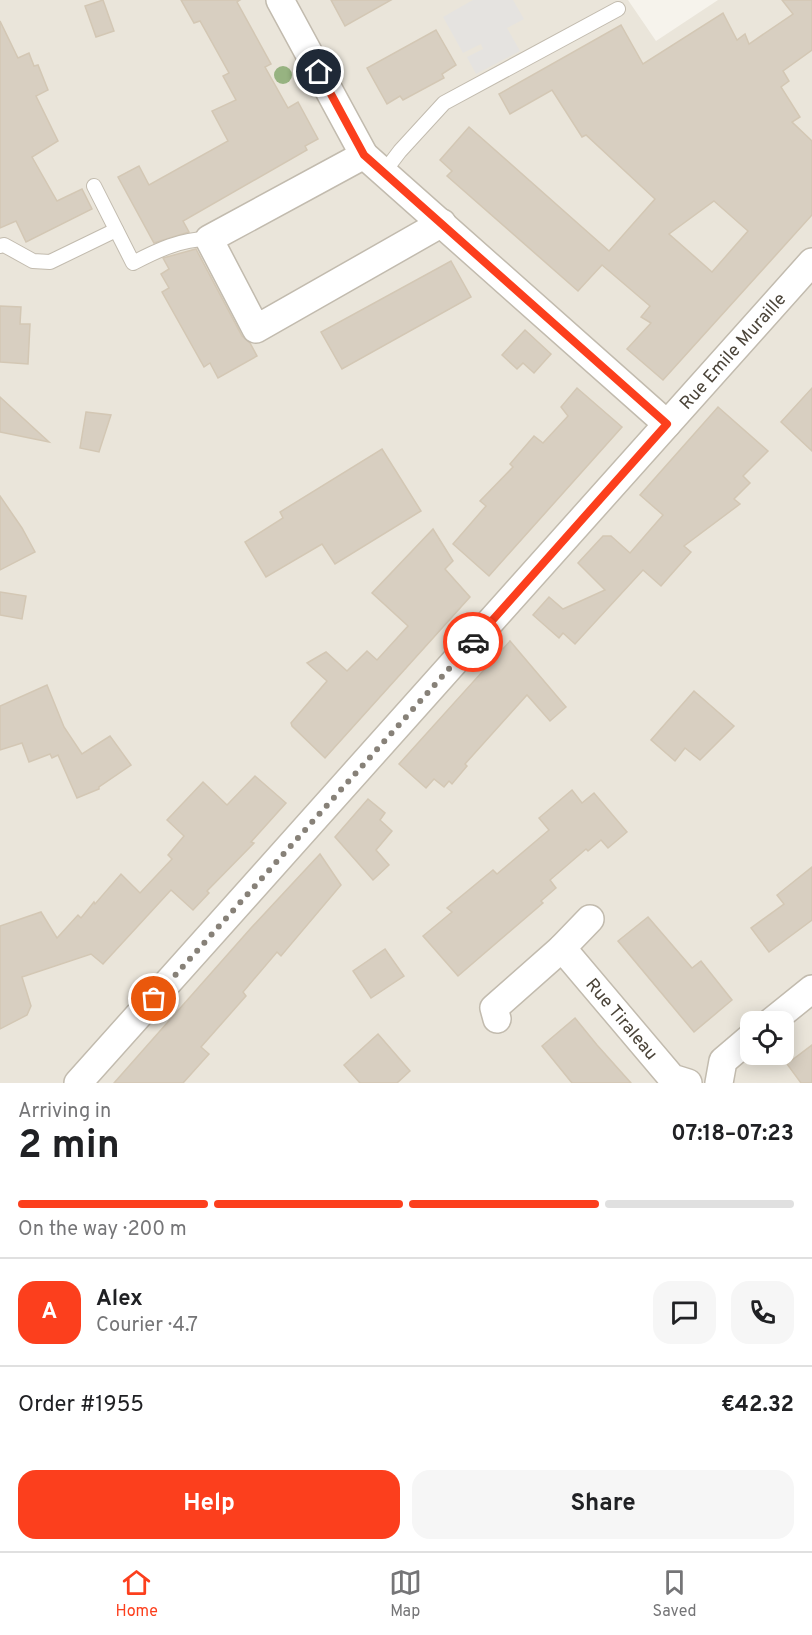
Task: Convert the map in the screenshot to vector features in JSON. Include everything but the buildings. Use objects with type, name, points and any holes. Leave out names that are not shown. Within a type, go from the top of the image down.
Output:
[{"type":"street","points":[[280,0],[374,164],[667,424]]},
{"type":"street","points":[[374,164],[209,239],[256,329],[442,223]]},
{"type":"street","name":"Rue Emile Muraille","points":[[78,1083],[812,262]]},
{"type":"street","points":[[497,1019],[494,1008],[562,948],[590,919]]},
{"type":"street","name":"Rue Tiraleau","points":[[562,948],[672,1078],[688,1083]]},
{"type":"street","points":[[784,1011],[812,988]]},
{"type":"street","points":[[719,1083],[723,1061],[740,1047]]},
{"type":"lane","points":[[374,164],[400,151],[444,103],[618,9]]},
{"type":"lane","points":[[94,186],[134,263],[150,254],[193,238],[209,239]]},
{"type":"lane","points":[[0,246],[4,245],[33,261],[50,262],[117,230]]},
{"type":"shaded area","points":[[0,0],[628,0],[656,41],[718,0],[812,0],[812,1083],[0,1083]]},
{"type":"shaded area","points":[[473,0],[513,0],[524,19],[507,28],[520,51],[476,74],[467,57],[483,49],[481,44],[463,53],[443,17]]},
{"type":"way so far","points":[[154,999],[473,642]]},
{"type":"route","points":[[319,72],[364,155],[667,424],[473,642]]}]
